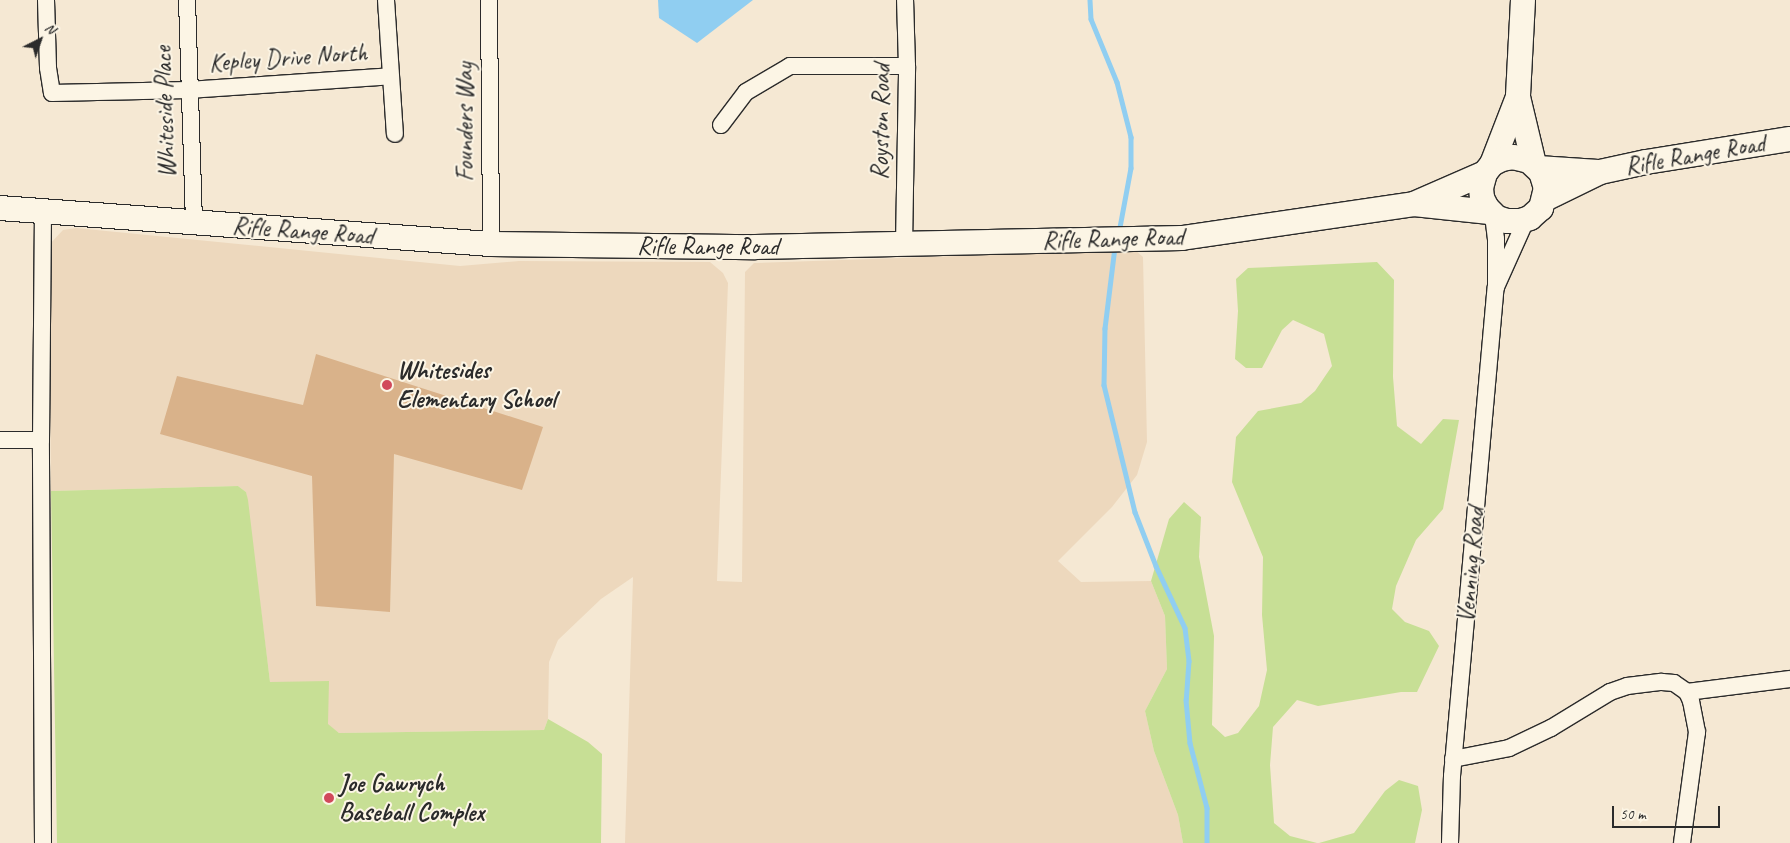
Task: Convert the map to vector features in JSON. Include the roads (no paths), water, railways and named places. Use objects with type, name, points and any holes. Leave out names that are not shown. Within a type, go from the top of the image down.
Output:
[{"type":"main road","points":[[1518,98],[1489,168],[1481,193],[1492,213],[1511,222],[1526,220],[1538,211],[1545,199],[1545,182],[1536,166],[1518,98],[1523,0]]},
{"type":"main road","name":"Rifle Range Road","points":[[1545,199],[1600,172],[1646,162],[1790,140]]},
{"type":"main road","points":[[1489,168],[1502,159],[1513,156],[1524,158],[1536,166]]},
{"type":"main road","name":"Rifle Range Road","points":[[1536,166],[1600,172]]},
{"type":"main road","name":"Rifle Range Road","points":[[1414,204],[1489,168]]},
{"type":"main road","name":"Rifle Range Road","points":[[0,208],[490,244],[755,247],[904,246],[1182,238],[1414,204],[1492,213]]},
{"type":"street","name":"Kepley Drive North","points":[[46,0],[48,68],[52,93],[188,90],[391,76]]},
{"type":"street","name":"Whiteside Place","points":[[187,0],[188,90],[194,223]]},
{"type":"street","points":[[386,0],[395,134]]},
{"type":"street","name":"Founders Way","points":[[489,0],[490,244]]},
{"type":"street","name":"Royston Road","points":[[904,246],[907,66],[905,0]]},
{"type":"street","points":[[721,125],[746,92],[790,66],[907,66]]},
{"type":"street","points":[[43,843],[41,440],[44,212]]},
{"type":"street","name":"Venning Road","points":[[1450,843],[1453,758],[1496,286],[1496,239],[1492,213]]},
{"type":"street","name":"Venning Road","points":[[1496,286],[1526,220]]},
{"type":"street","points":[[0,440],[41,440]]},
{"type":"street","points":[[1687,692],[1790,679]]},
{"type":"street","points":[[1453,758],[1509,748],[1551,728],[1610,692],[1627,686],[1674,684],[1687,692],[1698,732],[1682,843]]},
{"type":"water","points":[[658,0],[753,0],[697,43],[659,18]]},
{"type":"waterway","points":[[1090,0],[1091,19],[1117,82],[1131,137],[1131,168],[1119,233]]},
{"type":"waterway","points":[[1115,247],[1105,328],[1104,385],[1135,512],[1156,566],[1185,628],[1189,661],[1186,700],[1190,743],[1207,808],[1207,843]]},
{"type":"place","name":"Whitesides Elementary School","points":[[387,385]]},
{"type":"place","name":"Joe Gawrych Baseball Complex","points":[[329,798]]}]
